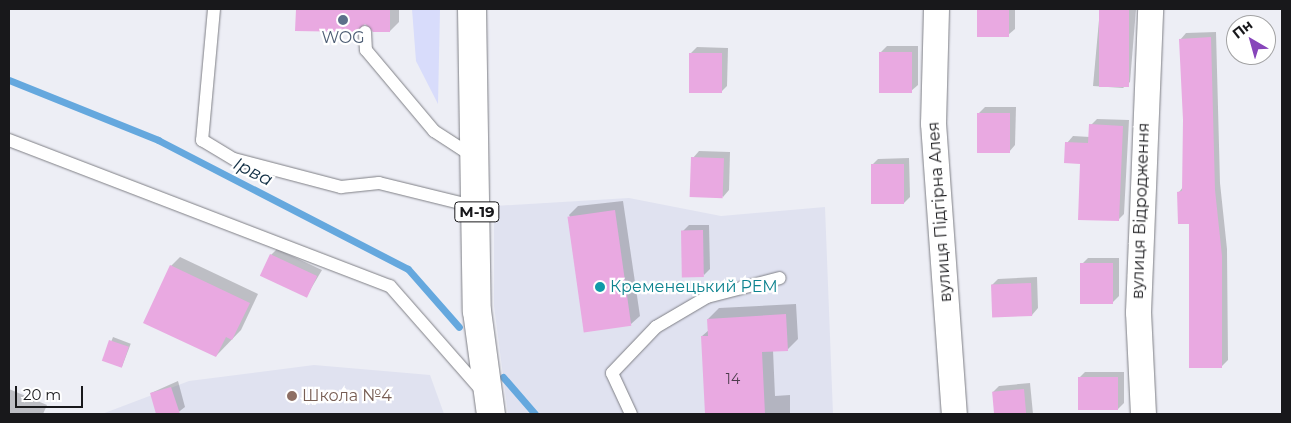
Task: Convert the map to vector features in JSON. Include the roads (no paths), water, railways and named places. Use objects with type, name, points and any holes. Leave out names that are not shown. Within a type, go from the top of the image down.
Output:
[{"type":"highway","name":"М-19","points":[[472,9],[477,207],[477,311],[489,406]]},
{"type":"street","name":"вулиця Підгірна Алея","points":[[936,9],[933,123],[954,414]]},
{"type":"street","name":"вулиця Відродження","points":[[1143,414],[1138,293],[1150,9]]},
{"type":"lane","points":[[214,9],[202,140],[234,159],[341,187],[379,183],[477,207]]},
{"type":"lane","points":[[365,32],[366,50],[434,131],[476,159]]},
{"type":"lane","points":[[9,140],[390,286],[489,406]]},
{"type":"lane","points":[[630,414],[612,373],[656,327],[707,296],[780,278]]},
{"type":"waterway","name":"Ірва","points":[[9,80],[158,140],[408,269],[459,327]]},
{"type":"waterway","name":"Ірва","points":[[503,377],[535,414]]},
{"type":"place","name":"WOG","points":[[343,20]]},
{"type":"place","name":"Кременецький РЕМ","points":[[600,287]]},
{"type":"place","name":"Школа №4","points":[[292,396]]}]
